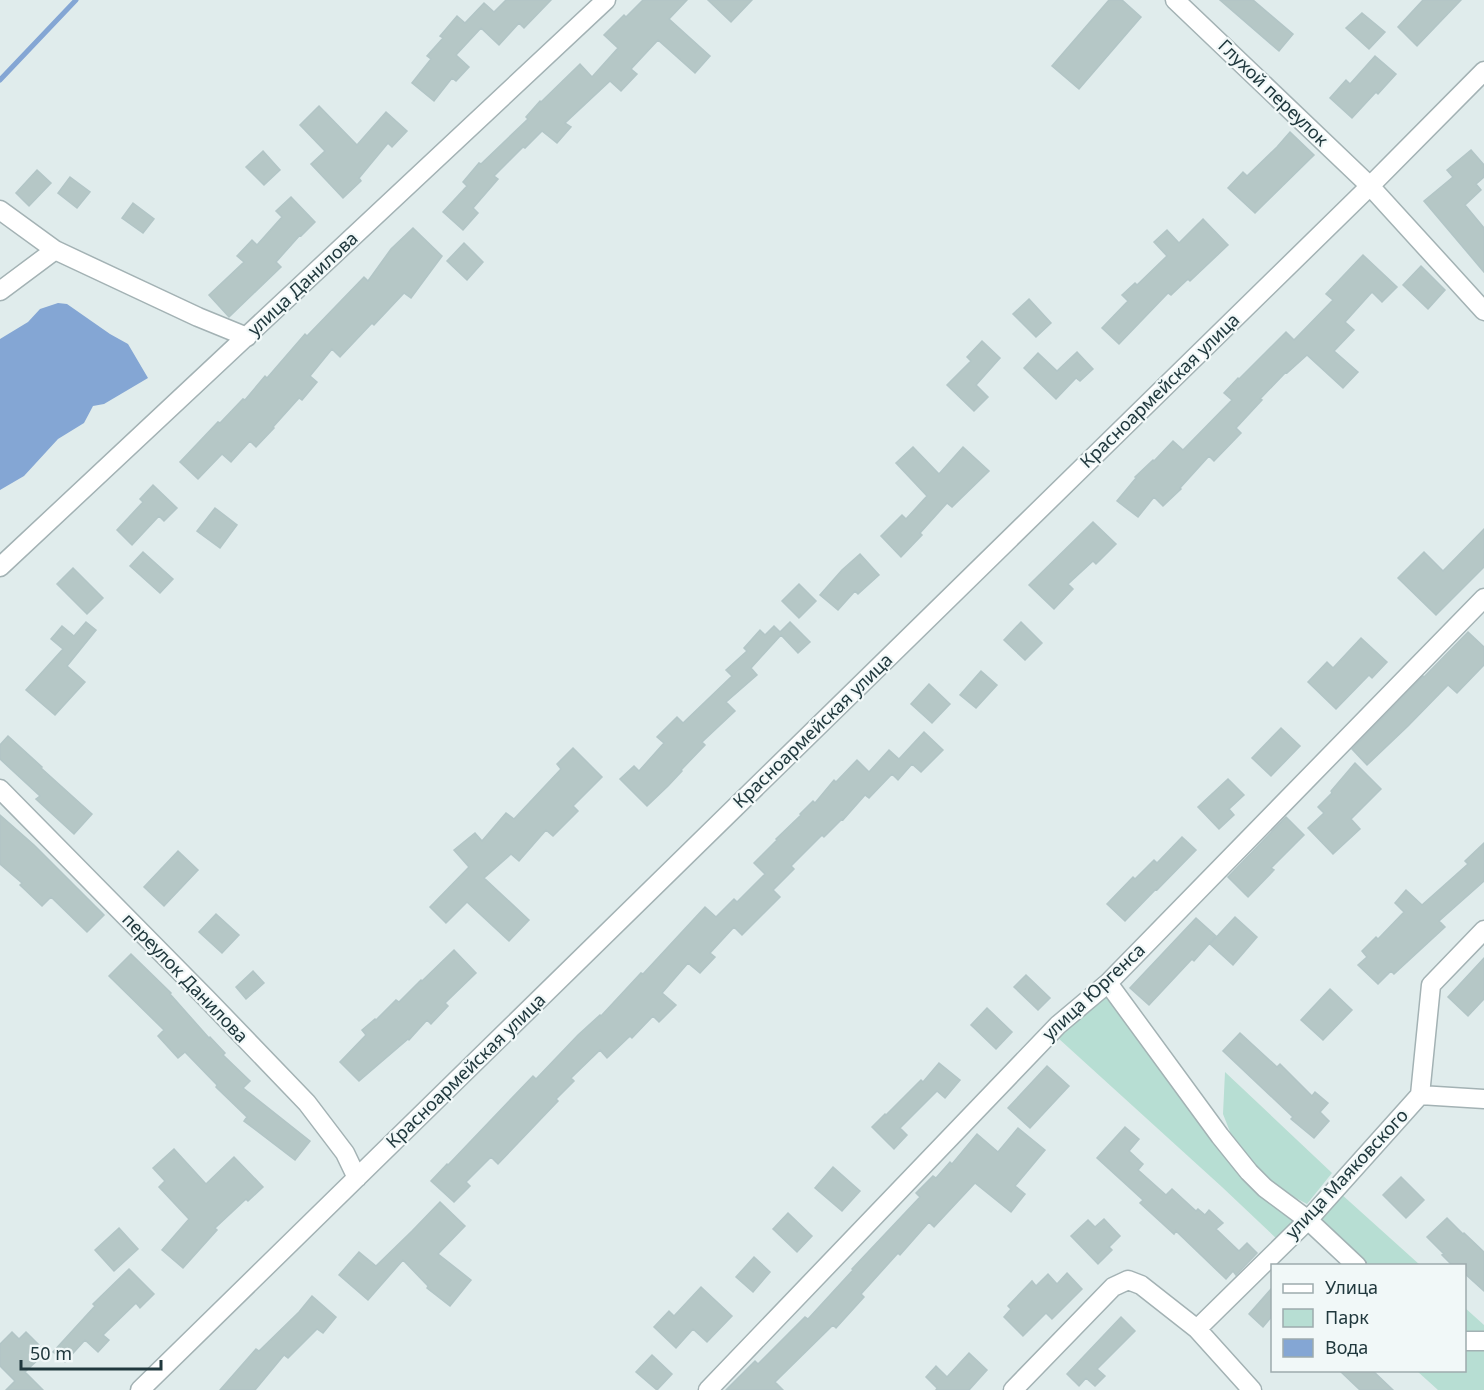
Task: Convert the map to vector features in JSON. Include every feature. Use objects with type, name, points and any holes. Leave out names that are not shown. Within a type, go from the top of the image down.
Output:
[{"type":"street","name":"улица Данилова","points":[[0,567],[606,0]]},
{"type":"street","name":"Глухой переулок","points":[[1175,0],[1370,186],[1484,311]]},
{"type":"street","name":"Красноармейская улица","points":[[140,1390],[1370,186],[1484,71]]},
{"type":"street","points":[[0,210],[55,250],[198,317],[247,337]]},
{"type":"street","points":[[0,291],[55,250]]},
{"type":"street","name":"улица Юргенса","points":[[708,1390],[1058,1025],[1108,983],[1484,598]]},
{"type":"street","name":"переулок Данилова","points":[[0,789],[307,1103],[345,1153],[357,1178]]},
{"type":"street","name":"улица Маяковского","points":[[1197,1329],[1308,1220],[1420,1095],[1431,985],[1484,930]]},
{"type":"street","points":[[1108,983],[1249,1172],[1265,1188],[1308,1220],[1355,1264]]},
{"type":"street","name":"улица Маяковского","points":[[1420,1095],[1484,1099]]},
{"type":"street","points":[[1013,1390],[1113,1287],[1128,1280],[1141,1285],[1197,1329],[1252,1390]]},
{"type":"street","points":[[1466,1341],[1484,1341]]},
{"type":"green space","points":[[1103,991],[1300,1220],[1278,1240],[1058,1038]]},
{"type":"green space","points":[[1225,1072],[1332,1173],[1307,1204],[1271,1185],[1234,1142],[1223,1114]]},
{"type":"green space","points":[[1340,1193],[1419,1264],[1358,1264],[1314,1224]]},
{"type":"green space","points":[[1466,1309],[1484,1325],[1484,1335],[1466,1334]]},
{"type":"green space","points":[[1466,1345],[1484,1346],[1484,1390],[1438,1390],[1418,1372],[1466,1372]]},
{"type":"water","points":[[58,303],[67,304],[128,344],[148,378],[104,404],[93,406],[84,423],[58,439],[24,476],[0,490],[0,339],[28,322],[40,309]]},
{"type":"building","points":[[506,0],[551,0],[524,28],[519,23],[499,45],[481,28],[456,55],[469,67],[456,81],[452,78],[434,101],[412,83],[431,59],[427,56],[443,38],[440,36],[457,16],[465,23],[484,3],[494,12]]},
{"type":"building","points":[[643,0],[687,0],[669,19],[710,56],[695,73],[658,40],[631,69],[637,74],[621,91],[610,81],[565,123],[571,127],[557,143],[542,131],[525,148],[523,147],[494,176],[498,179],[473,208],[478,213],[463,230],[443,212],[467,186],[463,182],[479,163],[481,164],[528,119],[526,117],[540,101],[580,64],[592,77],[618,48],[604,35]]},
{"type":"building","points":[[708,0],[752,0],[731,22]]},
{"type":"building","points":[[1109,0],[1122,0],[1141,17],[1079,89],[1052,66]]},
{"type":"building","points":[[1220,0],[1253,0],[1293,34],[1279,51]]},
{"type":"building","points":[[1423,0],[1461,0],[1417,46],[1398,27]]},
{"type":"building","points":[[1362,13],[1385,32],[1369,49],[1346,28]]},
{"type":"building","points":[[1375,56],[1396,74],[1352,118],[1330,98],[1346,80],[1350,84]]},
{"type":"building","points":[[319,106],[357,145],[386,112],[407,131],[392,147],[388,143],[359,178],[361,181],[343,198],[311,164],[325,151],[300,125]]},
{"type":"building","points":[[1290,132],[1314,155],[1255,213],[1228,188],[1243,172],[1247,176]]},
{"type":"building","points":[[1471,150],[1484,165],[1484,177],[1476,184],[1481,190],[1465,205],[1484,228],[1484,272],[1424,201],[1453,177],[1447,170]]},
{"type":"building","points":[[263,151],[280,170],[264,185],[246,167]]},
{"type":"building","points":[[37,170],[51,183],[29,206],[16,193]]},
{"type":"building","points":[[70,177],[90,192],[77,208],[58,193]]},
{"type":"building","points":[[291,197],[315,222],[276,262],[281,267],[229,317],[209,295],[244,262],[237,256],[252,240],[257,245],[282,217],[276,211]]},
{"type":"building","points":[[133,203],[154,219],[143,233],[122,218]]},
{"type":"building","points":[[1203,219],[1228,245],[1190,281],[1188,279],[1171,295],[1168,293],[1119,344],[1102,328],[1128,301],[1122,295],[1135,283],[1137,285],[1167,256],[1154,242],[1167,230],[1179,243]]},
{"type":"building","points":[[413,228],[442,256],[411,298],[404,293],[340,357],[332,349],[310,376],[317,382],[302,400],[299,398],[256,447],[250,441],[231,462],[222,454],[198,479],[180,462],[218,422],[220,423],[243,399],[245,400],[265,376],[267,378],[305,334],[307,336],[364,277],[368,281],[391,249]]},
{"type":"building","points":[[464,243],[483,262],[467,280],[447,261]]},
{"type":"building","points":[[1363,255],[1397,287],[1382,302],[1372,292],[1345,322],[1354,330],[1334,351],[1358,372],[1343,388],[1307,355],[1286,372],[1260,399],[1262,400],[1236,428],[1241,433],[1214,461],[1209,456],[1163,506],[1154,497],[1138,517],[1117,501],[1135,477],[1173,441],[1183,450],[1232,400],[1224,393],[1286,332],[1294,340],[1333,300],[1326,294]]},
{"type":"building","points":[[1421,266],[1445,290],[1428,309],[1403,285]]},
{"type":"building","points":[[1029,299],[1051,323],[1036,337],[1013,314]]},
{"type":"building","points":[[982,341],[1000,358],[976,385],[988,397],[974,411],[947,385],[971,361],[967,357]]},
{"type":"building","points":[[1077,352],[1093,369],[1080,381],[1076,378],[1056,399],[1024,368],[1038,353],[1057,371]]},
{"type":"building","points":[[913,447],[939,474],[963,447],[989,471],[952,507],[947,503],[901,557],[881,536],[902,515],[906,519],[927,496],[896,463]]},
{"type":"building","points":[[153,485],[177,508],[164,521],[159,516],[132,545],[117,530],[143,502],[140,499]]},
{"type":"building","points":[[215,508],[237,525],[220,548],[197,531]]},
{"type":"building","points":[[1093,522],[1116,544],[1096,564],[1093,561],[1068,584],[1073,589],[1054,609],[1029,585]]},
{"type":"building","points":[[1484,529],[1484,567],[1436,615],[1398,578],[1424,552],[1443,571]]},
{"type":"building","points":[[143,552],[173,579],[160,593],[130,566]]},
{"type":"building","points":[[860,554],[879,575],[858,594],[855,591],[838,610],[820,595]]},
{"type":"building","points":[[73,568],[103,598],[87,614],[57,584]]},
{"type":"building","points":[[799,584],[816,601],[799,618],[782,601]]},
{"type":"building","points":[[86,622],[96,630],[67,666],[85,682],[55,715],[26,690],[63,649],[51,639],[62,626],[74,636]]},
{"type":"building","points":[[790,622],[810,642],[798,653],[781,635],[751,668],[757,675],[726,702],[735,711],[702,742],[705,745],[647,806],[620,779],[634,766],[639,771],[664,743],[657,737],[677,717],[683,723],[732,676],[726,670],[747,651],[744,648],[760,630],[765,635],[774,626],[780,632]]},
{"type":"building","points":[[1021,622],[1042,643],[1025,660],[1004,640]]},
{"type":"building","points":[[1468,632],[1484,647],[1484,665],[1457,693],[1448,685],[1367,765],[1352,749]]},
{"type":"building","points":[[1361,638],[1387,662],[1372,678],[1369,675],[1336,709],[1308,682],[1327,662],[1333,668]]},
{"type":"building","points":[[981,671],[997,685],[976,708],[960,695]]},
{"type":"building","points":[[929,684],[950,704],[932,723],[911,704]]},
{"type":"building","points":[[1281,728],[1300,746],[1271,776],[1252,758]]},
{"type":"building","points":[[924,732],[943,750],[921,772],[912,764],[898,780],[892,774],[869,798],[865,795],[843,820],[824,837],[822,835],[791,866],[794,869],[773,890],[780,897],[742,935],[734,927],[710,953],[715,957],[700,973],[688,963],[662,993],[676,1005],[659,1022],[653,1016],[632,1038],[630,1036],[607,1058],[600,1050],[571,1078],[574,1081],[556,1099],[558,1101],[498,1164],[491,1157],[466,1182],[470,1186],[454,1202],[431,1181],[533,1076],[536,1079],[578,1035],[601,1016],[641,973],[643,974],[705,907],[716,917],[734,899],[737,902],[765,874],[754,863],[813,801],[815,803],[834,780],[836,782],[857,760],[869,772],[889,750],[899,759]]},
{"type":"building","points":[[8,736],[92,814],[74,834],[36,799],[40,796],[0,759],[0,745]]},
{"type":"building","points":[[573,748],[602,777],[573,806],[578,811],[553,836],[546,830],[519,861],[511,854],[484,878],[529,920],[509,941],[467,902],[446,923],[430,907],[469,867],[454,850],[475,833],[482,841],[506,813],[514,819],[561,769],[557,764]]},
{"type":"building","points":[[1355,763],[1381,789],[1351,819],[1360,829],[1333,854],[1308,828],[1324,813],[1318,807]]},
{"type":"building","points":[[1228,779],[1244,795],[1229,809],[1234,815],[1219,829],[1198,807]]},
{"type":"building","points":[[0,815],[34,845],[104,915],[87,932],[51,897],[42,906],[20,885],[22,883],[0,864]]},
{"type":"building","points":[[1286,817],[1304,835],[1271,868],[1274,870],[1248,897],[1228,877]]},
{"type":"building","points":[[1182,837],[1196,850],[1125,921],[1107,904],[1133,877],[1135,879],[1154,860],[1157,863]]},
{"type":"building","points":[[1484,843],[1484,881],[1439,921],[1445,927],[1394,974],[1391,971],[1378,984],[1358,965],[1367,957],[1362,951],[1376,937],[1378,939],[1404,912],[1395,903],[1406,890],[1422,905],[1468,864],[1465,861]]},
{"type":"building","points":[[178,851],[198,870],[164,906],[144,887]]},
{"type":"building","points":[[216,914],[239,935],[222,953],[199,932]]},
{"type":"building","points":[[1235,917],[1257,937],[1233,965],[1210,944]]},
{"type":"building","points":[[1196,918],[1216,936],[1149,1005],[1130,988]]},
{"type":"building","points":[[454,950],[476,973],[445,1003],[448,1006],[431,1024],[427,1020],[409,1040],[359,1081],[340,1062],[366,1035],[362,1030],[396,1000],[399,1002]]},
{"type":"building","points":[[131,954],[171,993],[209,1038],[225,1053],[223,1055],[250,1081],[243,1088],[310,1141],[295,1160],[244,1121],[247,1117],[185,1052],[178,1058],[158,1036],[164,1030],[109,976]]},
{"type":"building","points":[[1484,958],[1484,999],[1468,1016],[1448,997]]},
{"type":"building","points":[[253,971],[264,983],[246,999],[236,987]]},
{"type":"building","points":[[1026,975],[1050,998],[1038,1010],[1014,987]]},
{"type":"building","points":[[1330,989],[1352,1010],[1323,1040],[1301,1020]]},
{"type":"building","points":[[987,1008],[1012,1032],[996,1049],[971,1025]]},
{"type":"building","points":[[1240,1033],[1277,1067],[1280,1064],[1312,1096],[1315,1092],[1328,1103],[1320,1112],[1329,1121],[1314,1138],[1291,1119],[1293,1117],[1223,1051]]},
{"type":"building","points":[[939,1063],[960,1080],[945,1098],[937,1091],[900,1128],[907,1135],[894,1149],[872,1127],[921,1080],[923,1082]]},
{"type":"building","points":[[1047,1066],[1069,1086],[1030,1128],[1008,1108]]},
{"type":"building","points":[[1125,1127],[1139,1139],[1129,1151],[1143,1164],[1138,1170],[1166,1195],[1172,1189],[1196,1211],[1198,1209],[1205,1215],[1209,1210],[1223,1223],[1216,1229],[1239,1251],[1247,1243],[1257,1253],[1236,1275],[1233,1271],[1226,1279],[1176,1231],[1174,1234],[1140,1203],[1143,1200],[1097,1158]]},
{"type":"building","points":[[1018,1128],[1045,1150],[1015,1186],[1025,1194],[1011,1212],[975,1183],[934,1227],[929,1222],[861,1294],[864,1297],[836,1328],[833,1325],[775,1382],[783,1390],[726,1390],[755,1361],[758,1364],[805,1317],[808,1319],[920,1197],[916,1193],[933,1176],[936,1178],[950,1162],[952,1164],[977,1134],[998,1152]]},
{"type":"building","points":[[174,1149],[206,1184],[234,1157],[263,1187],[248,1201],[246,1199],[215,1228],[217,1230],[183,1268],[162,1250],[189,1219],[159,1187],[165,1181],[153,1168]]},
{"type":"building","points":[[833,1167],[860,1191],[842,1211],[815,1188]]},
{"type":"building","points":[[1401,1177],[1424,1200],[1406,1218],[1383,1195]]},
{"type":"building","points":[[440,1202],[465,1226],[438,1254],[471,1280],[450,1306],[427,1288],[428,1286],[403,1260],[368,1300],[339,1275],[359,1252],[376,1266]]},
{"type":"building","points":[[788,1213],[812,1236],[797,1252],[773,1229]]},
{"type":"building","points":[[1447,1218],[1464,1233],[1484,1252],[1484,1291],[1466,1275],[1466,1264],[1451,1264],[1427,1237]]},
{"type":"building","points":[[1104,1219],[1120,1236],[1109,1247],[1112,1250],[1098,1264],[1071,1236],[1088,1220],[1095,1227]]},
{"type":"building","points":[[119,1228],[138,1249],[114,1271],[95,1250]]},
{"type":"building","points":[[754,1257],[770,1272],[753,1292],[736,1277]]},
{"type":"building","points":[[129,1269],[154,1294],[140,1308],[136,1303],[103,1335],[109,1340],[98,1352],[85,1340],[65,1362],[53,1352],[95,1306],[93,1304]]},
{"type":"building","points":[[1067,1273],[1082,1289],[1052,1319],[1046,1313],[1023,1336],[1004,1317],[1011,1309],[1008,1306],[1032,1281],[1036,1286],[1048,1274],[1057,1284]]},
{"type":"building","points":[[701,1287],[732,1316],[707,1342],[693,1329],[676,1348],[654,1327],[669,1311],[674,1316]]},
{"type":"building","points":[[1271,1289],[1271,1317],[1263,1327],[1249,1314]]},
{"type":"building","points":[[312,1296],[336,1317],[323,1333],[317,1329],[288,1358],[284,1355],[255,1390],[220,1390],[256,1349],[259,1351]]},
{"type":"building","points":[[1121,1317],[1135,1331],[1097,1369],[1105,1376],[1095,1386],[1086,1378],[1079,1386],[1067,1374]]},
{"type":"building","points":[[12,1332],[19,1339],[26,1332],[46,1352],[25,1372],[43,1390],[6,1390],[15,1381],[0,1366],[0,1344]]},
{"type":"building","points":[[969,1353],[987,1370],[969,1390],[936,1390],[937,1388],[926,1377],[936,1366],[947,1377]]},
{"type":"building","points":[[652,1355],[672,1374],[657,1390],[636,1372]]},
{"type":"building","points":[[1341,1372],[1374,1372],[1393,1390],[1360,1390]]},
{"type":"waterway","points":[[0,80],[76,0]]}]
